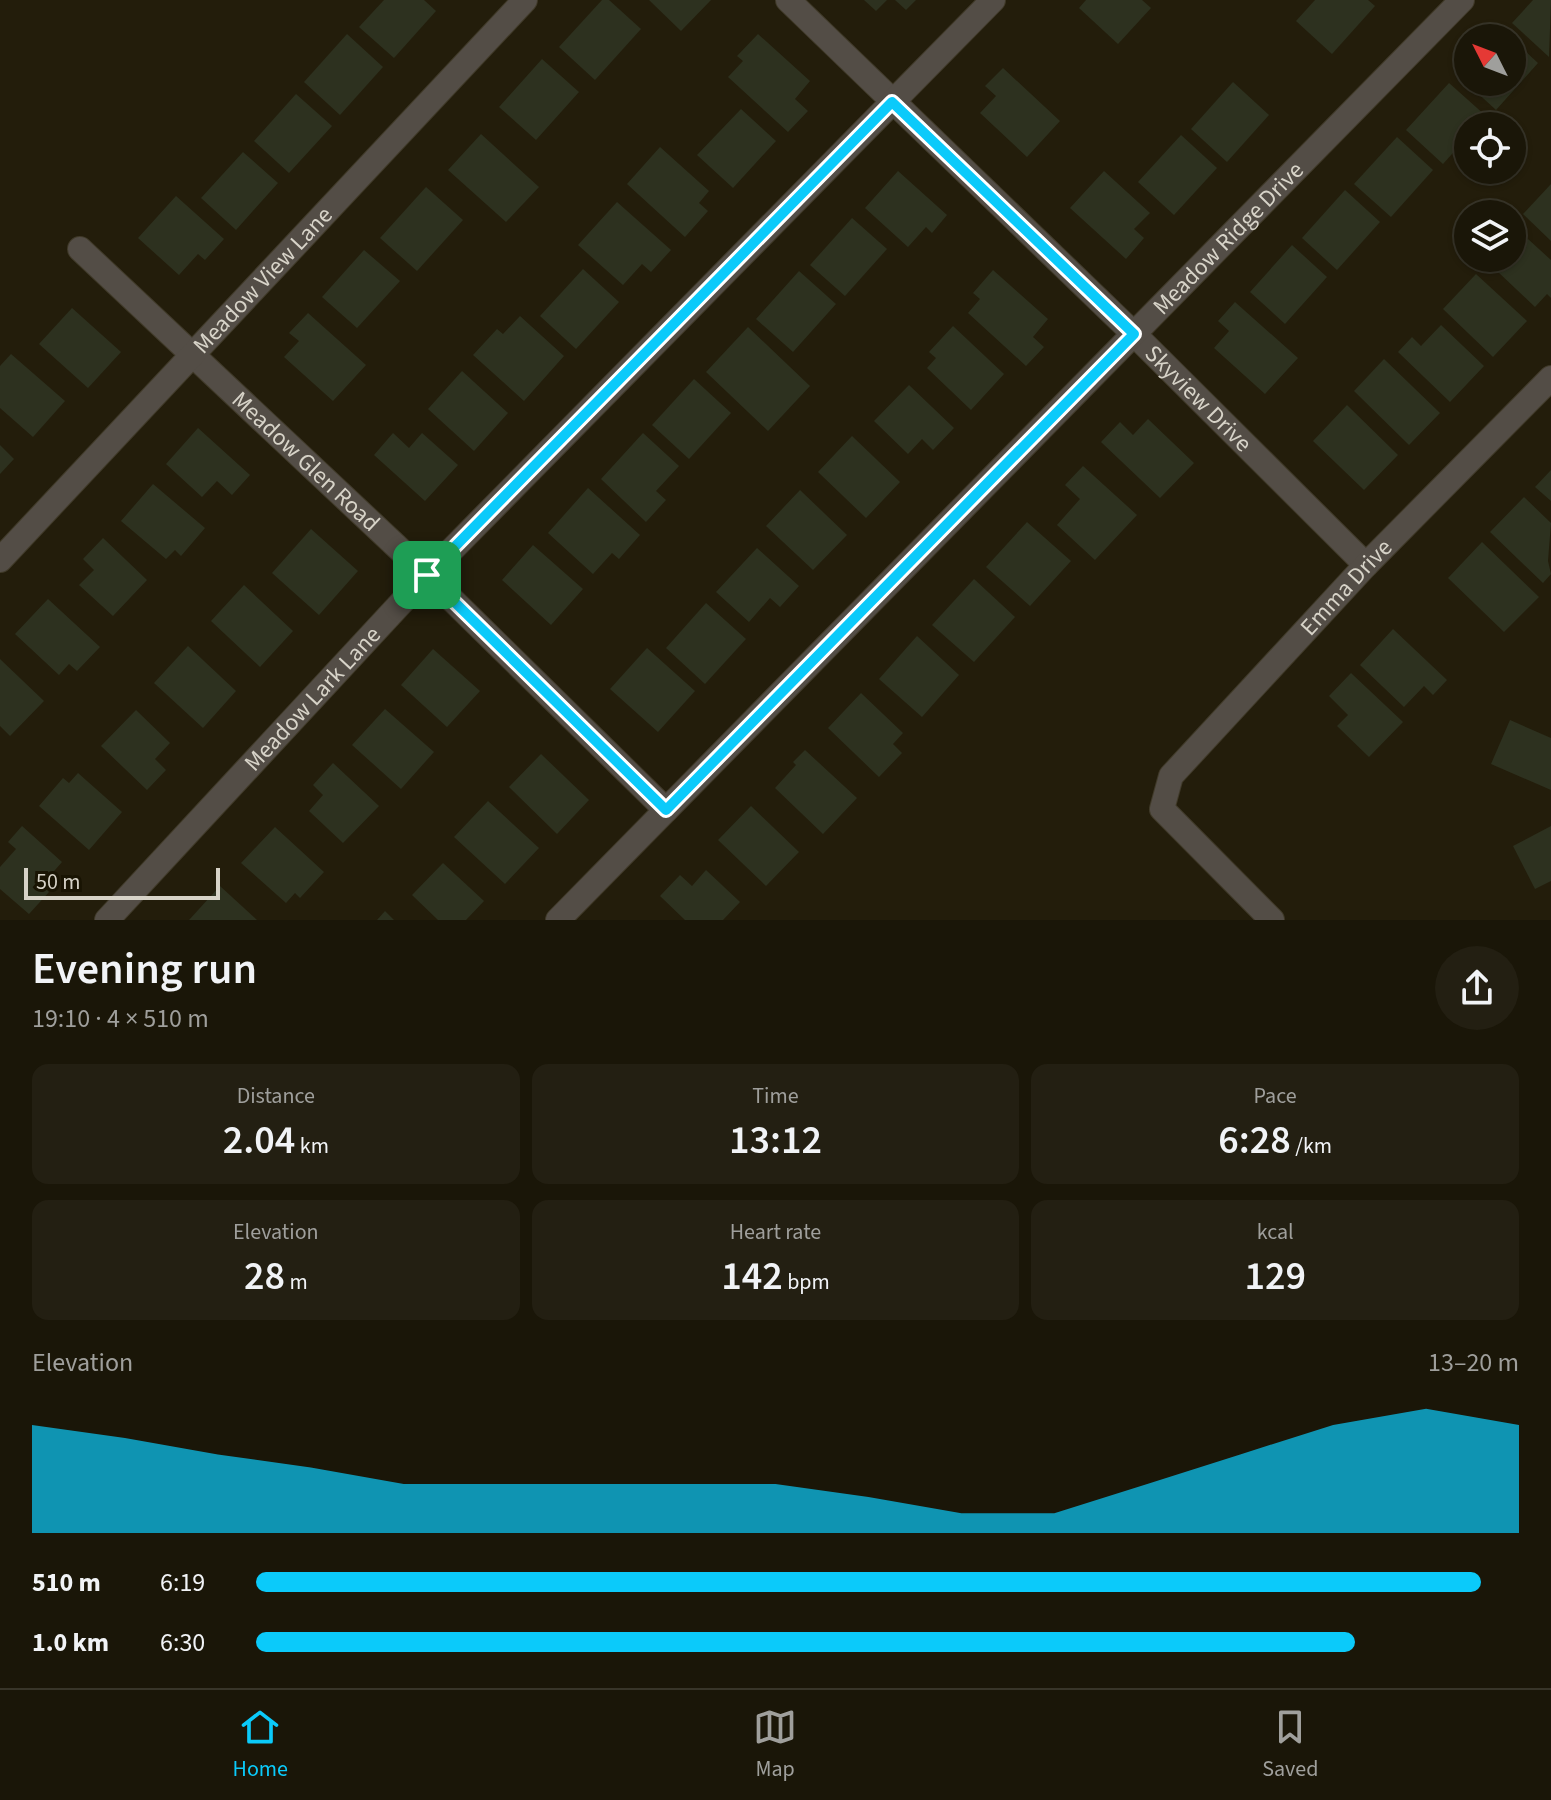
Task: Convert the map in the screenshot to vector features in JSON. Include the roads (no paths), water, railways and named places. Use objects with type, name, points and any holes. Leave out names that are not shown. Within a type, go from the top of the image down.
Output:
[{"type":"street","name":"Meadow View Lane","points":[[0,560],[525,0]]},
{"type":"street","name":"Skyview Drive","points":[[788,0],[1134,334],[1366,565]]},
{"type":"street","name":"Meadow Lark Lane","points":[[107,920],[427,575],[993,0]]},
{"type":"street","name":"Meadow Ridge Drive","points":[[558,920],[1462,0]]},
{"type":"street","name":"Meadow Glen Road","points":[[80,249],[427,575],[666,810]]},
{"type":"street","name":"Emma Drive","points":[[1272,920],[1162,809],[1171,776],[1366,565],[1551,378]]}]
